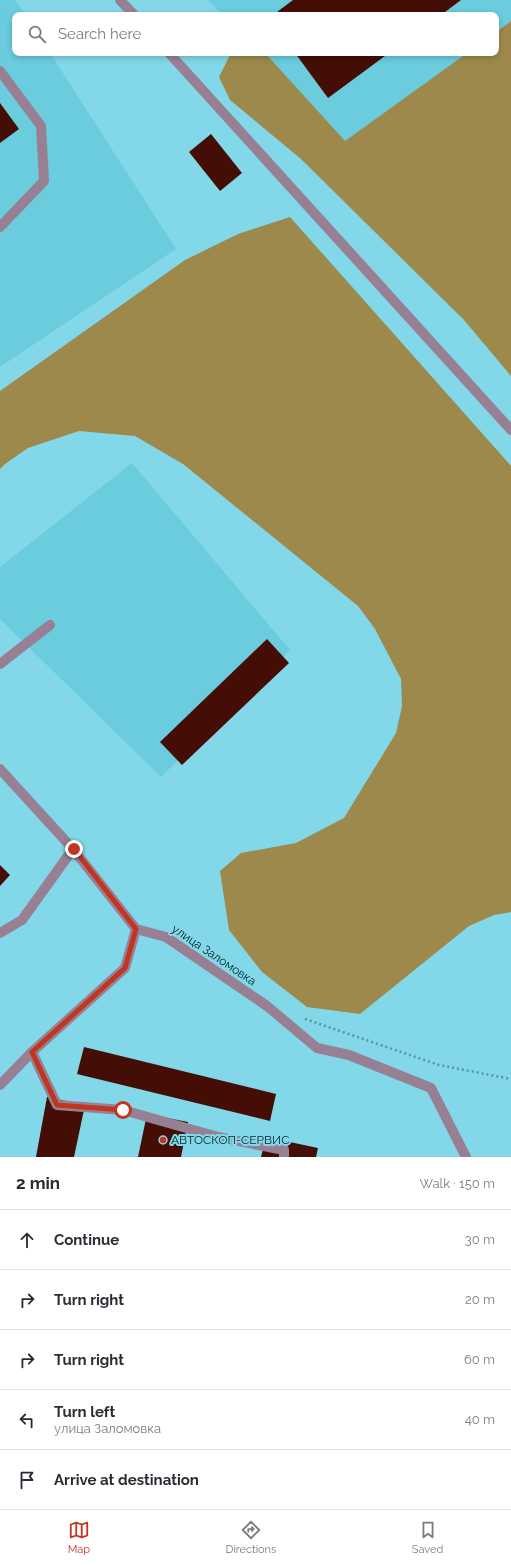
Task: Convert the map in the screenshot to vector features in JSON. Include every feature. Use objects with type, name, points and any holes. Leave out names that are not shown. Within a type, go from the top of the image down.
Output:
[{"type":"street","points":[[120,0],[131,12]]},
{"type":"street","points":[[171,56],[511,430]]},
{"type":"street","points":[[0,227],[44,181],[41,126],[2,76]]},
{"type":"street","points":[[0,664],[50,625]]},
{"type":"street","points":[[0,769],[74,849],[136,929],[125,968],[32,1052],[0,1085]]},
{"type":"street","points":[[0,933],[22,920],[74,849]]},
{"type":"street","name":"улица Заломовка","points":[[136,929],[166,936],[267,1006],[317,1048],[349,1055],[431,1088],[466,1157]]},
{"type":"street","points":[[32,1052],[57,1105],[123,1110],[218,1137],[284,1150],[284,1157]]},
{"type":"path","points":[[304,1019],[439,1065],[511,1079]]},
{"type":"shaded area","points":[[0,0],[15,0],[23,12],[12,12],[12,56],[52,56],[176,249],[0,367]]},
{"type":"shaded area","points":[[208,0],[511,0],[511,21],[499,30],[499,12],[219,12]]},
{"type":"shaded area","points":[[511,21],[511,376],[464,320],[301,159],[230,100],[219,77],[230,56],[268,56],[345,141],[463,56],[499,56],[499,30]]},
{"type":"shaded area","points":[[262,56],[463,56],[345,141]]},
{"type":"shaded area","points":[[290,217],[511,466],[511,912],[494,915],[469,926],[360,1014],[307,1007],[262,972],[229,930],[220,871],[241,853],[296,843],[344,818],[396,733],[402,706],[401,679],[375,629],[358,606],[183,464],[135,436],[79,431],[28,448],[0,469],[0,391],[185,260],[238,234]]},
{"type":"shaded area","points":[[132,463],[290,650],[161,777],[0,619],[0,567]]},
{"type":"building","points":[[293,0],[461,0],[445,12],[277,12]]},
{"type":"building","points":[[297,56],[385,56],[328,98]]},
{"type":"building","points":[[0,103],[19,129],[0,143]]},
{"type":"building","points":[[211,134],[242,173],[220,191],[189,152]]},
{"type":"building","points":[[267,639],[289,663],[182,765],[160,742]]},
{"type":"building","points":[[0,865],[10,875],[0,886]]},
{"type":"building","points":[[84,1047],[276,1094],[270,1121],[77,1074]]},
{"type":"building","points":[[47,1097],[85,1105],[74,1157],[36,1157]]},
{"type":"building","name":"АВТОСКОП-СЕРВИС","points":[[147,1114],[188,1122],[181,1157],[138,1157]]},
{"type":"building","points":[[266,1137],[318,1148],[316,1157],[261,1157]]},
{"type":"place","name":"АВТОСКОП-СЕРВИС","points":[[163,1140]]},
{"type":"route","points":[[74,849],[136,929],[125,968],[32,1052],[57,1105],[123,1110]]}]
